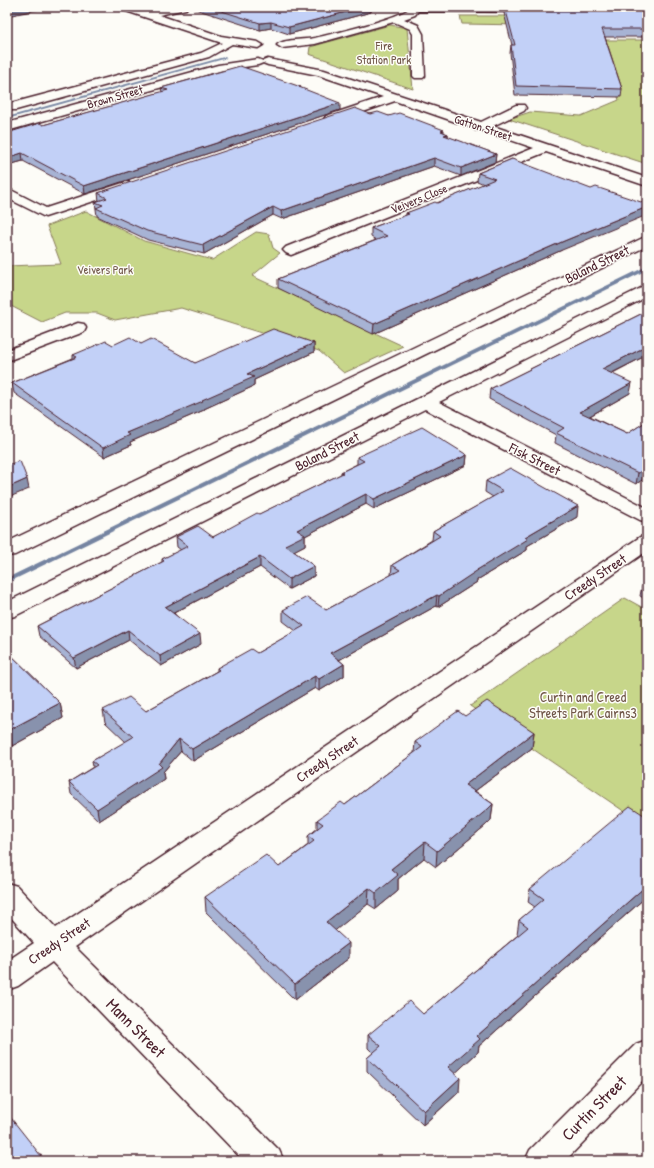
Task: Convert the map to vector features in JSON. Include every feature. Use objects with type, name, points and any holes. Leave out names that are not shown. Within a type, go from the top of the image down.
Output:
[{"type":"street","points":[[124,7],[148,15],[231,49],[250,61],[320,72]]},
{"type":"street","points":[[148,15],[182,7]]},
{"type":"street","points":[[231,49],[258,45],[282,45],[315,41],[395,19],[411,13],[416,7],[548,9]]},
{"type":"street","points":[[395,19],[414,27],[418,34],[418,76]]},
{"type":"street","points":[[296,53],[315,41]]},
{"type":"street","points":[[231,49],[246,48],[258,45]]},
{"type":"street","points":[[282,45],[296,53],[320,72]]},
{"type":"street","name":"Brown Street","points":[[13,101],[30,102],[231,49],[233,62],[222,67]]},
{"type":"street","name":"Brown Street","points":[[7,127],[222,67],[285,60],[296,53]]},
{"type":"street","name":"Gatton Street","points":[[320,72],[478,127],[647,182]]},
{"type":"street","points":[[318,123],[393,98]]},
{"type":"street","points":[[478,127],[500,119],[520,108]]},
{"type":"street","name":"Veivers Close","points":[[291,250],[546,148]]},
{"type":"street","points":[[7,192],[45,213],[136,183]]},
{"type":"street","name":"Boland Street","points":[[7,550],[647,240]]},
{"type":"street","name":"Boland Street","points":[[7,611],[647,291]]},
{"type":"street","points":[[7,356],[78,328]]},
{"type":"street","name":"Fisk Street","points":[[424,402],[647,516]]},
{"type":"street","name":"Creedy Street","points":[[7,977],[647,541]]},
{"type":"street","name":"Mann Street","points":[[7,894],[54,945],[267,1161]]},
{"type":"street","name":"Curtin Street","points":[[542,1161],[647,1054]]},
{"type":"green space","points":[[460,16],[522,16],[524,25],[462,24]]},
{"type":"green space","name":"Fire Station Park","points":[[390,25],[407,28],[413,89],[309,54],[310,47]]},
{"type":"green space","points":[[599,40],[647,40],[647,164],[509,119],[530,112],[581,116],[619,100]]},
{"type":"green space","name":"Veivers Park","points":[[86,211],[144,241],[212,260],[256,232],[269,234],[273,248],[280,253],[252,276],[403,346],[344,373],[319,351],[181,308],[115,320],[97,313],[65,313],[42,322],[7,304],[7,266],[61,264],[47,226]]},
{"type":"green space","name":"Curtin and Creed Streets Park Cairns3","points":[[625,598],[647,610],[647,827],[470,706]]},
{"type":"building","points":[[209,7],[365,7],[289,27],[271,22],[260,23]]},
{"type":"building","points":[[505,7],[647,8],[647,29],[602,29],[622,89],[516,86],[511,45],[515,45]]},
{"type":"building","points":[[240,66],[301,87],[299,87],[340,103],[84,186],[22,153],[7,158],[7,133],[40,123],[43,125],[168,90],[161,88]]},
{"type":"building","points":[[355,108],[370,114],[378,112],[389,116],[399,113],[444,130],[441,131],[448,134],[444,135],[496,154],[461,168],[434,158],[281,211],[273,207],[203,245],[147,231],[96,208],[103,205],[95,202],[107,198],[98,193]]},
{"type":"building","points":[[512,159],[591,189],[596,187],[647,204],[647,207],[564,241],[374,324],[278,279],[387,236],[371,228],[495,179],[478,173]]},
{"type":"building","points":[[647,311],[647,346],[602,369],[632,383],[580,412],[627,434],[647,421],[647,468],[638,473],[556,433],[564,428],[490,389]]},
{"type":"building","points":[[273,329],[314,343],[247,374],[254,377],[202,400],[203,401],[127,433],[130,435],[103,448],[12,383],[77,357],[73,355],[106,341],[113,345],[130,337],[141,344],[151,339],[195,363]]},
{"type":"building","points":[[422,427],[467,455],[374,499],[366,494],[297,530],[305,535],[285,545],[314,566],[289,579],[260,557],[165,607],[200,634],[160,656],[128,630],[74,658],[37,626],[164,561],[162,559],[188,546],[176,537],[198,526],[213,537],[257,513],[259,514],[343,473],[341,472],[364,461],[357,457]]},
{"type":"building","points":[[20,461],[27,479],[7,488],[7,465]]},
{"type":"building","points":[[510,468],[578,506],[525,537],[528,539],[477,570],[439,596],[437,595],[330,653],[344,664],[319,679],[315,676],[192,749],[179,739],[159,764],[162,767],[97,809],[69,782],[97,765],[92,761],[133,737],[103,710],[129,697],[146,711],[219,670],[217,668],[251,649],[257,653],[304,626],[283,610],[307,597],[326,610],[400,570],[392,565],[440,536],[433,531],[503,491],[486,481]]},
{"type":"building","points":[[647,582],[647,589],[642,586]]},
{"type":"building","points":[[7,651],[60,703],[9,730],[7,728]]},
{"type":"building","points":[[487,701],[534,732],[465,785],[493,804],[437,851],[425,842],[391,869],[398,875],[376,893],[369,888],[326,922],[349,943],[295,984],[205,897],[266,855],[279,867],[314,841],[308,836],[323,824],[317,820],[341,802],[345,805],[422,747],[415,742],[458,711],[465,716]]},
{"type":"building","points":[[630,806],[647,817],[647,885],[477,1036],[480,1039],[448,1067],[460,1078],[424,1111],[367,1058],[381,1046],[368,1035],[409,1001],[423,1014],[528,927],[519,920],[544,899],[530,889]]},
{"type":"building","points":[[7,1113],[45,1161],[7,1161]]},
{"type":"waterway","points":[[7,118],[225,58]]},
{"type":"waterway","points":[[7,581],[647,268]]}]
